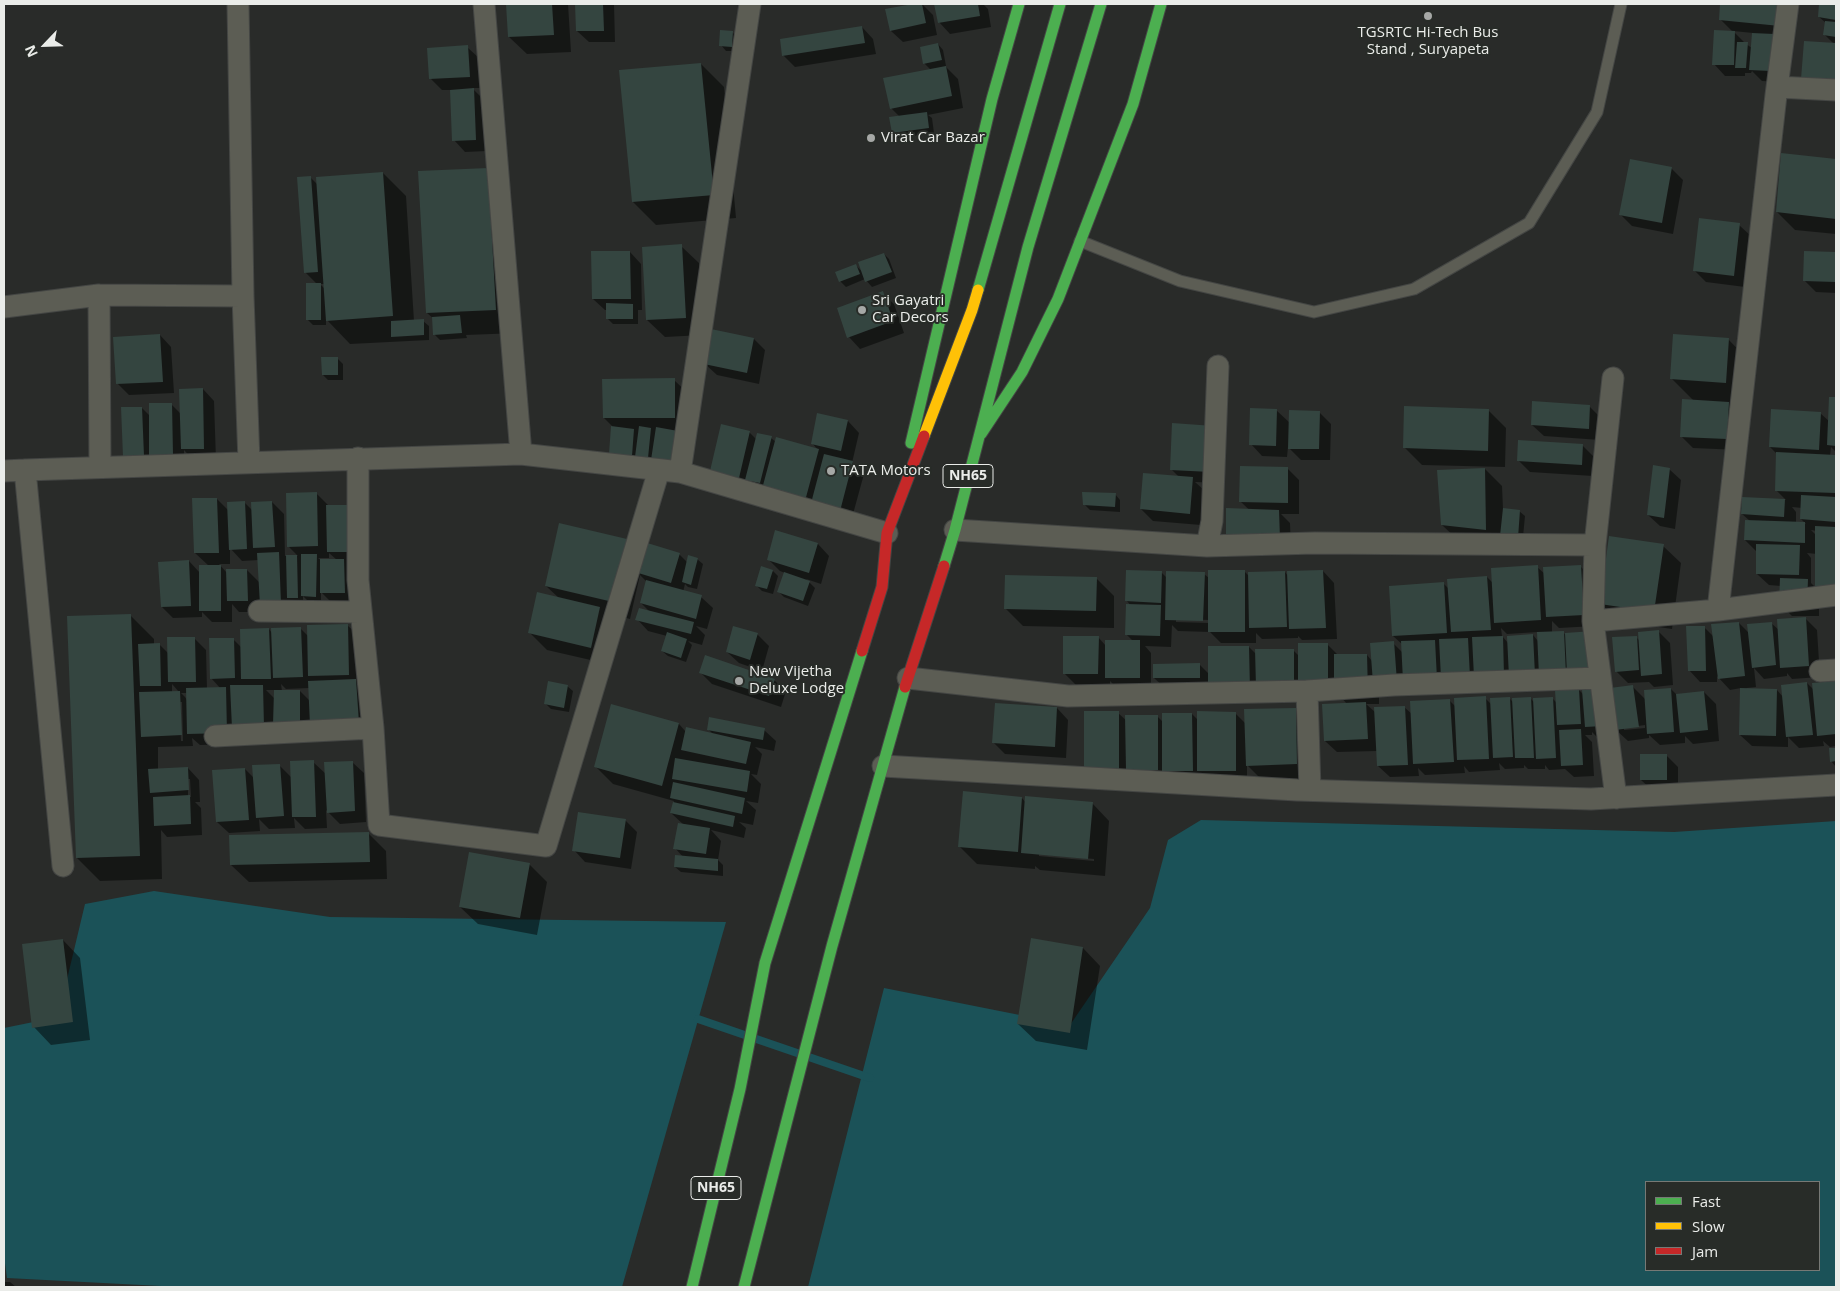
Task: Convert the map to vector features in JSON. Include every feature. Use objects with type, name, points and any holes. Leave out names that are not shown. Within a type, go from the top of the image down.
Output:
[{"type":"main road","points":[[887,534],[922,400],[954,255],[992,99],[1019,4]]},
{"type":"main road","name":"NH65","points":[[692,1287],[740,1089],[765,963],[882,587],[887,534],[972,310],[1060,4]]},
{"type":"main road","name":"NH65","points":[[744,1287],[832,946],[908,678],[955,530],[1028,248],[1101,4]]},
{"type":"main road","points":[[978,439],[1022,372],[1058,300],[1134,104],[1161,4]]},
{"type":"street","points":[[238,4],[243,296],[249,462]]},
{"type":"street","points":[[484,4],[522,454]]},
{"type":"street","points":[[680,472],[750,4]]},
{"type":"street","points":[[1718,610],[1788,4]]},
{"type":"street","points":[[1777,87],[1836,90]]},
{"type":"street","points":[[4,306],[99,295],[243,296]]},
{"type":"street","points":[[99,295],[100,467]]},
{"type":"street","points":[[1207,546],[1212,521],[1218,366]]},
{"type":"street","points":[[1613,378],[1594,545],[1593,622],[1616,798]]},
{"type":"street","points":[[63,866],[14,470],[522,454],[680,472],[887,534]]},
{"type":"street","points":[[358,458],[358,580],[374,728],[379,825],[546,846],[659,470]]},
{"type":"street","points":[[955,530],[1207,546],[1315,543],[1594,545]]},
{"type":"street","points":[[1593,622],[1718,610],[1836,595]]},
{"type":"street","points":[[259,611],[361,612]]},
{"type":"street","points":[[908,678],[1068,696],[1307,691],[1394,685],[1600,678]]},
{"type":"street","points":[[1307,691],[1310,790]]},
{"type":"street","points":[[215,736],[374,728]]},
{"type":"street","points":[[883,766],[1310,790],[1591,799],[1836,785]]},
{"type":"lane","points":[[1080,241],[1180,281],[1314,312],[1414,290],[1529,223],[1597,112],[1620,4]]},
{"type":"water","points":[[1201,820],[1674,832],[1836,821],[1836,1287],[808,1287],[884,988],[1070,1025],[1150,908],[1168,840]]},
{"type":"water","points":[[154,891],[330,917],[726,922],[622,1287],[180,1287],[7,1278],[4,1256],[4,1028],[58,1017],[85,904]]},
{"type":"building","points":[[506,4],[552,4],[554,35],[508,37]]},
{"type":"building","points":[[575,4],[603,4],[604,31],[576,31]]},
{"type":"building","points":[[922,4],[926,23],[890,31],[885,9]]},
{"type":"building","points":[[934,4],[978,4],[980,16],[938,23]]},
{"type":"building","points":[[1720,4],[1783,4],[1780,26],[1719,20]]},
{"type":"building","points":[[1819,4],[1836,4],[1836,20],[1818,17]]},
{"type":"building","points":[[1825,21],[1836,22],[1836,37],[1823,35]]},
{"type":"building","points":[[862,26],[865,43],[782,56],[780,39]]},
{"type":"building","points":[[720,30],[733,31],[732,47],[719,46]]},
{"type":"building","points":[[1714,30],[1735,31],[1734,65],[1712,65]]},
{"type":"building","points":[[1752,33],[1774,34],[1771,71],[1749,70]]},
{"type":"building","points":[[1804,41],[1836,43],[1836,82],[1801,79]]},
{"type":"building","points":[[1737,42],[1748,42],[1746,68],[1735,68]]},
{"type":"building","points":[[938,43],[942,60],[923,64],[920,47]]},
{"type":"building","points":[[468,45],[470,77],[429,79],[427,48]]},
{"type":"building","points":[[701,63],[714,195],[632,202],[619,70]]},
{"type":"building","points":[[946,66],[952,96],[890,109],[883,78]]},
{"type":"building","points":[[474,88],[476,140],[452,141],[450,90]]},
{"type":"building","points":[[927,112],[929,128],[892,133],[889,117]]},
{"type":"building","points":[[1781,153],[1836,159],[1836,219],[1776,212]]},
{"type":"building","points":[[1630,159],[1672,167],[1662,223],[1619,215]]},
{"type":"building","points":[[488,168],[496,310],[426,313],[418,171]]},
{"type":"building","points":[[383,172],[393,316],[326,321],[316,177]]},
{"type":"building","points":[[311,176],[318,272],[304,273],[297,177]]},
{"type":"building","points":[[1699,218],[1740,223],[1734,276],[1693,271]]},
{"type":"building","points":[[682,244],[686,318],[646,320],[642,247]]},
{"type":"building","points":[[591,251],[630,251],[631,299],[592,299]]},
{"type":"building","points":[[1804,251],[1836,252],[1836,282],[1803,281]]},
{"type":"building","points":[[884,253],[892,272],[865,282],[858,262]]},
{"type":"building","points":[[856,264],[860,274],[839,282],[835,272]]},
{"type":"building","points":[[306,283],[321,283],[321,320],[306,320]]},
{"type":"building","points":[[883,291],[893,321],[847,338],[837,308]]},
{"type":"building","points":[[606,303],[633,304],[633,319],[606,319]]},
{"type":"building","points":[[460,315],[462,333],[433,335],[432,317]]},
{"type":"building","points":[[424,319],[424,335],[391,337],[391,321]]},
{"type":"building","points":[[711,329],[754,338],[747,373],[704,364]]},
{"type":"building","points":[[160,334],[163,382],[116,384],[113,337]]},
{"type":"building","points":[[1673,334],[1729,338],[1726,383],[1670,379]]},
{"type":"building","points":[[321,357],[338,357],[338,375],[322,375]]},
{"type":"building","points":[[675,378],[675,418],[603,418],[602,379]]},
{"type":"building","points":[[203,388],[204,449],[181,449],[179,389]]},
{"type":"building","points":[[1829,397],[1836,397],[1836,446],[1827,445]]},
{"type":"building","points":[[1682,399],[1729,402],[1727,439],[1680,437]]},
{"type":"building","points":[[1532,401],[1590,405],[1589,429],[1531,425]]},
{"type":"building","points":[[149,403],[172,403],[173,455],[149,455]]},
{"type":"building","points":[[1404,406],[1489,409],[1488,451],[1403,448]]},
{"type":"building","points":[[121,407],[142,407],[144,456],[123,457]]},
{"type":"building","points":[[1250,408],[1277,409],[1276,446],[1249,445]]},
{"type":"building","points":[[1771,409],[1821,412],[1819,450],[1769,447]]},
{"type":"building","points":[[1289,410],[1320,411],[1319,449],[1288,449]]},
{"type":"building","points":[[817,413],[848,420],[841,451],[811,444]]},
{"type":"building","points":[[1172,423],[1214,426],[1211,472],[1170,470]]},
{"type":"building","points":[[721,424],[750,431],[739,478],[710,471]]},
{"type":"building","points":[[611,426],[634,429],[632,456],[609,454]]},
{"type":"building","points":[[639,426],[651,428],[648,458],[635,457]]},
{"type":"building","points":[[656,427],[678,431],[673,463],[651,460]]},
{"type":"building","points":[[757,433],[772,436],[760,483],[745,480]]},
{"type":"building","points":[[776,437],[819,449],[805,501],[762,489]]},
{"type":"building","points":[[1518,440],[1583,444],[1582,465],[1517,461]]},
{"type":"building","points":[[1776,452],[1836,455],[1836,493],[1775,491]]},
{"type":"building","points":[[824,454],[853,461],[839,515],[810,507]]},
{"type":"building","points":[[1653,465],[1670,468],[1664,518],[1647,515]]},
{"type":"building","points":[[1240,466],[1288,467],[1288,503],[1239,502]]},
{"type":"building","points":[[1485,468],[1486,530],[1441,525],[1437,470]]},
{"type":"building","points":[[1143,473],[1193,477],[1190,514],[1140,509]]},
{"type":"building","points":[[317,492],[318,546],[287,547],[286,493]]},
{"type":"building","points":[[1082,492],[1116,493],[1115,507],[1083,505]]},
{"type":"building","points":[[1801,495],[1836,497],[1836,522],[1800,519]]},
{"type":"building","points":[[1742,497],[1785,499],[1784,517],[1741,514]]},
{"type":"building","points":[[192,498],[217,498],[219,553],[194,553]]},
{"type":"building","points":[[245,501],[247,549],[229,550],[227,502]]},
{"type":"building","points":[[272,501],[275,547],[253,548],[251,502]]},
{"type":"building","points":[[326,505],[349,505],[351,552],[327,552]]},
{"type":"building","points":[[1226,508],[1279,510],[1280,539],[1226,542]]},
{"type":"building","points":[[1503,508],[1520,510],[1518,538],[1500,536]]},
{"type":"building","points":[[1745,520],[1805,522],[1805,543],[1744,540]]},
{"type":"building","points":[[559,523],[627,539],[613,602],[545,586]]},
{"type":"building","points":[[1815,526],[1836,527],[1836,591],[1815,591]]},
{"type":"building","points":[[775,530],[818,543],[809,573],[767,560]]},
{"type":"building","points":[[1609,536],[1664,544],[1654,612],[1600,604]]},
{"type":"building","points":[[644,542],[680,553],[671,583],[635,572]]},
{"type":"building","points":[[1756,544],[1800,545],[1799,575],[1756,574]]},
{"type":"building","points":[[279,552],[281,604],[260,605],[257,553]]},
{"type":"building","points":[[301,554],[317,554],[316,597],[301,596]]},
{"type":"building","points":[[286,555],[297,555],[298,598],[287,598]]},
{"type":"building","points":[[688,555],[698,558],[691,585],[682,582]]},
{"type":"building","points":[[320,559],[344,559],[345,593],[320,593]]},
{"type":"building","points":[[189,560],[191,606],[161,607],[158,562]]},
{"type":"building","points":[[199,565],[221,565],[221,611],[199,611]]},
{"type":"building","points":[[1538,565],[1541,620],[1494,623],[1491,568]]},
{"type":"building","points":[[1581,565],[1584,615],[1546,617],[1543,567]]},
{"type":"building","points":[[761,566],[773,570],[767,589],[755,586]]},
{"type":"building","points":[[226,569],[247,569],[248,601],[227,601]]},
{"type":"building","points":[[1126,570],[1162,571],[1161,603],[1125,601]]},
{"type":"building","points":[[1208,570],[1245,570],[1245,632],[1208,632]]},
{"type":"building","points":[[1323,570],[1326,628],[1289,629],[1287,571]]},
{"type":"building","points":[[1166,571],[1205,572],[1203,621],[1165,620]]},
{"type":"building","points":[[1285,571],[1287,627],[1249,628],[1248,572]]},
{"type":"building","points":[[784,572],[810,581],[803,601],[777,592]]},
{"type":"building","points":[[1005,575],[1097,577],[1096,611],[1004,609]]},
{"type":"building","points":[[1487,576],[1491,630],[1451,632],[1447,579]]},
{"type":"building","points":[[1780,578],[1808,579],[1807,605],[1779,604]]},
{"type":"building","points":[[646,580],[702,595],[696,619],[640,603]]},
{"type":"building","points":[[1444,582],[1447,633],[1392,636],[1389,586]]},
{"type":"building","points":[[537,592],[600,607],[591,648],[528,633]]},
{"type":"building","points":[[1126,604],[1161,605],[1160,636],[1125,635]]},
{"type":"building","points":[[639,608],[694,622],[691,634],[635,620]]},
{"type":"building","points":[[131,614],[140,856],[76,858],[67,616]]},
{"type":"building","points":[[1806,617],[1809,666],[1780,668],[1777,619]]},
{"type":"building","points":[[1739,622],[1745,676],[1718,679],[1711,624]]},
{"type":"building","points":[[1772,622],[1776,665],[1752,668],[1747,624]]},
{"type":"building","points":[[348,624],[349,675],[308,676],[307,625]]},
{"type":"building","points":[[733,626],[758,633],[750,660],[726,652]]},
{"type":"building","points":[[1686,626],[1705,626],[1706,671],[1688,671]]},
{"type":"building","points":[[301,627],[303,677],[273,678],[271,628]]},
{"type":"building","points":[[269,628],[271,679],[241,679],[240,629]]},
{"type":"building","points":[[1659,630],[1662,674],[1641,676],[1638,632]]},
{"type":"building","points":[[1564,631],[1566,675],[1539,676],[1537,632]]},
{"type":"building","points":[[1593,631],[1595,673],[1567,674],[1565,633]]},
{"type":"building","points":[[667,632],[687,639],[681,658],[661,651]]},
{"type":"building","points":[[1533,634],[1535,675],[1509,677],[1507,636]]},
{"type":"building","points":[[1063,636],[1099,636],[1098,674],[1063,674]]},
{"type":"building","points":[[1503,636],[1504,676],[1474,677],[1472,637]]},
{"type":"building","points":[[1637,636],[1639,670],[1615,672],[1612,637]]},
{"type":"building","points":[[167,637],[195,637],[196,682],[168,682]]},
{"type":"building","points":[[209,638],[234,638],[235,678],[210,679]]},
{"type":"building","points":[[1468,638],[1470,677],[1441,678],[1439,639]]},
{"type":"building","points":[[1105,640],[1140,640],[1140,678],[1105,678]]},
{"type":"building","points":[[1435,640],[1437,679],[1403,681],[1401,641]]},
{"type":"building","points":[[1394,641],[1397,682],[1373,683],[1370,643]]},
{"type":"building","points":[[160,643],[161,686],[140,686],[138,644]]},
{"type":"building","points":[[1298,643],[1328,643],[1328,685],[1298,685]]},
{"type":"building","points":[[1208,646],[1249,646],[1250,690],[1208,690]]},
{"type":"building","points":[[1255,649],[1294,649],[1294,686],[1256,687]]},
{"type":"building","points":[[1334,654],[1367,654],[1368,693],[1334,693]]},
{"type":"building","points":[[705,655],[775,679],[769,696],[699,673]]},
{"type":"building","points":[[1200,663],[1200,678],[1153,678],[1153,664]]},
{"type":"building","points":[[356,679],[359,723],[310,725],[308,681]]},
{"type":"building","points":[[548,681],[568,685],[564,708],[544,704]]},
{"type":"building","points":[[1836,681],[1836,734],[1817,736],[1812,683]]},
{"type":"building","points":[[1807,682],[1813,735],[1786,737],[1781,685]]},
{"type":"building","points":[[230,685],[263,685],[264,727],[232,728]]},
{"type":"building","points":[[1633,685],[1639,727],[1615,730],[1610,688]]},
{"type":"building","points":[[226,687],[227,733],[187,734],[186,688]]},
{"type":"building","points":[[1600,688],[1603,726],[1585,727],[1582,690]]},
{"type":"building","points":[[1671,688],[1674,732],[1647,734],[1644,690]]},
{"type":"building","points":[[1740,688],[1777,689],[1776,736],[1739,735]]},
{"type":"building","points":[[1579,689],[1581,724],[1557,725],[1555,690]]},
{"type":"building","points":[[274,690],[300,690],[300,725],[273,725]]},
{"type":"building","points":[[180,691],[182,735],[141,737],[139,692]]},
{"type":"building","points":[[1704,691],[1708,730],[1680,733],[1676,694]]},
{"type":"building","points":[[1486,696],[1489,759],[1457,760],[1454,698]]},
{"type":"building","points":[[1510,697],[1513,757],[1493,758],[1490,698]]},
{"type":"building","points":[[1531,697],[1534,758],[1515,758],[1512,698]]},
{"type":"building","points":[[1553,697],[1556,758],[1536,759],[1533,698]]},
{"type":"building","points":[[1450,699],[1454,762],[1413,764],[1410,701]]},
{"type":"building","points":[[1366,702],[1368,739],[1324,741],[1322,704]]},
{"type":"building","points":[[995,703],[1057,707],[1055,747],[992,743]]},
{"type":"building","points":[[611,704],[679,723],[662,786],[594,767]]},
{"type":"building","points":[[1405,706],[1408,765],[1377,766],[1374,707]]},
{"type":"building","points":[[1296,708],[1297,764],[1246,766],[1244,709]]},
{"type":"building","points":[[1084,711],[1119,711],[1119,769],[1084,769]]},
{"type":"building","points":[[1197,711],[1236,712],[1236,771],[1197,771]]},
{"type":"building","points":[[1162,713],[1192,713],[1193,771],[1162,771]]},
{"type":"building","points":[[1125,715],[1158,715],[1158,770],[1126,770]]},
{"type":"building","points":[[709,717],[765,728],[763,740],[707,730]]},
{"type":"building","points":[[686,727],[751,742],[746,764],[681,750]]},
{"type":"building","points":[[1581,729],[1583,765],[1561,766],[1559,730]]},
{"type":"building","points":[[1829,748],[1836,748],[1836,761],[1830,762]]},
{"type":"building","points":[[1640,754],[1667,754],[1667,780],[1640,780]]},
{"type":"building","points":[[675,758],[750,771],[747,792],[672,779]]},
{"type":"building","points":[[314,760],[316,817],[292,817],[290,761]]},
{"type":"building","points":[[353,761],[355,811],[327,813],[324,762]]},
{"type":"building","points":[[280,764],[284,816],[256,818],[252,765]]},
{"type":"building","points":[[188,767],[189,790],[150,793],[148,769]]},
{"type":"building","points":[[245,768],[249,820],[216,822],[212,770]]},
{"type":"building","points":[[673,782],[745,798],[742,814],[670,798]]},
{"type":"building","points":[[963,791],[1022,797],[1018,852],[958,847]]},
{"type":"building","points":[[190,795],[191,824],[154,826],[153,797]]},
{"type":"building","points":[[1025,796],[1093,802],[1088,859],[1021,853]]},
{"type":"building","points":[[673,802],[735,816],[733,827],[670,813]]},
{"type":"building","points":[[578,812],[626,819],[620,858],[572,851]]},
{"type":"building","points":[[678,823],[710,828],[706,854],[673,849]]},
{"type":"building","points":[[369,832],[370,862],[230,865],[229,835]]},
{"type":"building","points":[[469,852],[530,863],[520,918],[459,907]]},
{"type":"building","points":[[675,855],[718,859],[718,871],[674,867]]},
{"type":"building","points":[[1031,938],[1083,947],[1070,1033],[1017,1024]]},
{"type":"building","points":[[63,939],[73,1022],[32,1028],[22,944]]},
{"type":"waterway","points":[[698,1019],[870,1078]]},
{"type":"traffic: fast","points":[[911,443],[992,99],[1019,4]]},
{"type":"traffic: fast","points":[[978,290],[1060,4]]},
{"type":"traffic: fast","points":[[944,566],[1028,247],[1101,4]]},
{"type":"traffic: fast","points":[[981,434],[1022,372],[1058,299],[1133,104],[1161,4]]},
{"type":"traffic: fast","points":[[692,1287],[740,1089],[765,963],[862,651]]},
{"type":"traffic: fast","points":[[744,1287],[832,946],[905,687]]},
{"type":"traffic: slow","points":[[924,436],[978,290]]},
{"type":"traffic: jam","points":[[862,651],[882,587],[887,533],[924,436]]},
{"type":"traffic: jam","points":[[905,687],[944,566]]},
{"type":"place","name":"TGSRTC Hi-Tech Bus Stand , Suryapeta","points":[[1428,16]]},
{"type":"place","name":"Virat Car Bazar","points":[[871,138]]},
{"type":"place","name":"Sri Gayatri Car Decors","points":[[862,310]]},
{"type":"place","name":"TATA Motors","points":[[831,471]]},
{"type":"place","name":"New Vijetha Deluxe Lodge","points":[[739,681]]}]
